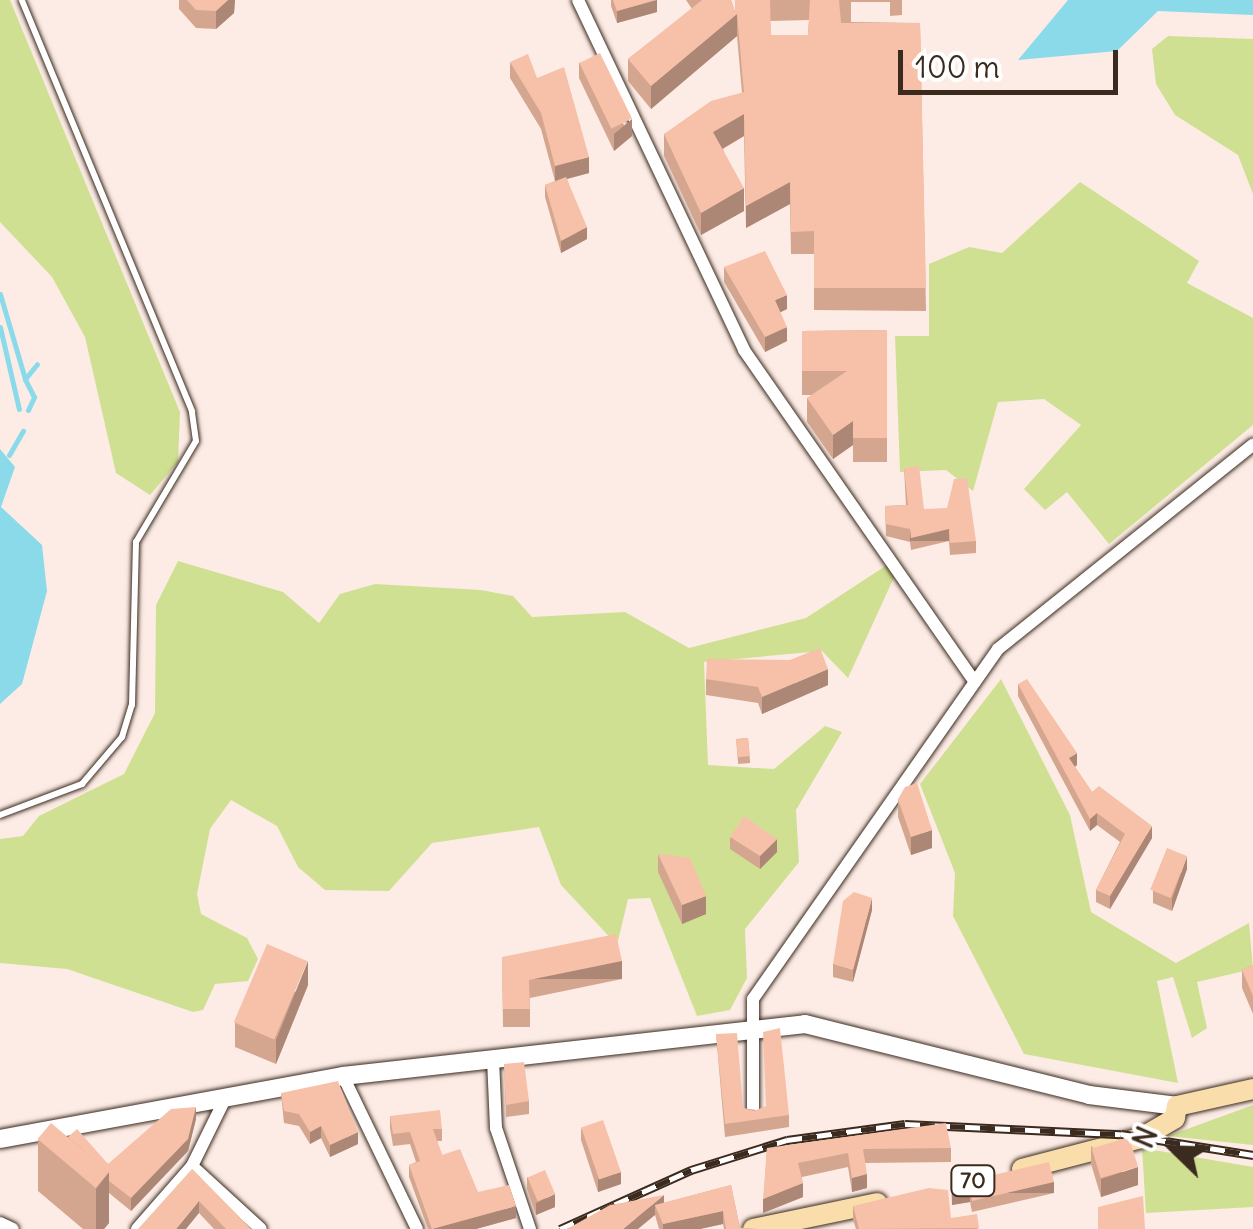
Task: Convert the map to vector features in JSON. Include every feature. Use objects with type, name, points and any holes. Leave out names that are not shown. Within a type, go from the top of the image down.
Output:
[{"type":"main road","name":"70","points":[[996,1176],[1142,1138],[1174,1118],[1177,1106],[1253,1089]]},
{"type":"main road","points":[[753,1229],[803,1224],[900,1198]]},
{"type":"street","points":[[578,0],[744,350],[975,682]]},
{"type":"street","points":[[753,1113],[747,1026],[753,1000],[975,682],[1046,606],[1253,445]]},
{"type":"street","points":[[0,1139],[343,1076],[747,1026],[849,1029],[1089,1095],[1177,1106]]},
{"type":"street","points":[[494,1059],[496,1128],[523,1227]]},
{"type":"street","points":[[343,1076],[417,1229]]},
{"type":"street","points":[[137,1229],[192,1166],[228,1095]]},
{"type":"street","points":[[192,1166],[261,1229]]},
{"type":"street","points":[[0,1223],[14,1229]]},
{"type":"lane","points":[[0,815],[82,784],[122,737],[132,705],[136,542],[196,442],[192,412],[22,0]]},
{"type":"green space","points":[[0,0],[10,0],[180,412],[178,462],[150,495],[116,473],[85,337],[52,277],[0,222]]},
{"type":"green space","points":[[1168,36],[1253,39],[1253,194],[1238,155],[1175,115],[1156,84],[1152,49]]},
{"type":"green space","points":[[1080,182],[1199,261],[1187,283],[1253,318],[1253,425],[1109,544],[1067,492],[1045,510],[1024,489],[1081,425],[1044,399],[998,402],[973,491],[946,470],[900,472],[895,336],[929,336],[929,264],[969,247],[1002,253]]},
{"type":"green space","points":[[178,561],[283,592],[319,623],[340,594],[375,584],[481,590],[513,596],[532,617],[625,612],[689,648],[806,618],[890,563],[896,573],[848,678],[822,651],[704,662],[708,765],[774,769],[825,726],[842,732],[796,810],[799,862],[745,929],[747,978],[730,1010],[697,1016],[650,898],[628,899],[617,945],[561,885],[539,827],[432,843],[389,891],[325,890],[298,867],[277,826],[231,800],[210,829],[197,894],[201,914],[247,938],[258,959],[248,981],[215,984],[203,1010],[193,1012],[67,969],[0,963],[0,839],[23,836],[39,816],[124,774],[155,713],[156,605]]},
{"type":"green space","points":[[1001,679],[1070,815],[1091,912],[1176,963],[1249,923],[1253,969],[1197,982],[1207,1028],[1192,1038],[1173,977],[1157,981],[1178,1083],[1024,1054],[953,916],[955,873],[920,784]]},
{"type":"green space","points":[[1253,1105],[1253,1145],[1168,1136]]},
{"type":"green space","points":[[1142,1148],[1253,1167],[1253,1207],[1146,1213]]},
{"type":"water","points":[[1068,0],[1253,0],[1253,15],[1158,11],[1117,51],[1018,60]]},
{"type":"water","points":[[0,449],[15,467],[1,507],[42,545],[47,591],[22,684],[0,704]]},
{"type":"building","points":[[187,0],[228,0],[216,11],[196,10]]},
{"type":"building","points":[[613,0],[656,0],[617,11]]},
{"type":"building","points":[[702,0],[731,0],[735,12],[735,0],[770,0],[771,35],[808,35],[810,0],[839,0],[841,23],[920,23],[926,288],[814,288],[814,231],[791,232],[790,182],[746,206],[744,114],[713,132],[744,188],[701,213],[664,134],[711,101],[744,92],[737,14],[651,86],[628,59]]},
{"type":"building","points":[[600,53],[632,119],[611,129],[579,63]]},
{"type":"building","points":[[528,54],[537,78],[564,67],[589,157],[555,166],[541,113],[510,62]]},
{"type":"building","points":[[566,177],[587,227],[561,241],[545,185]]},
{"type":"building","points":[[765,251],[787,295],[775,300],[787,327],[765,337],[724,267]]},
{"type":"building","points":[[887,330],[887,438],[853,438],[853,421],[833,435],[807,398],[847,371],[802,371],[802,331]]},
{"type":"building","points":[[919,466],[924,509],[947,508],[954,479],[967,478],[976,541],[950,543],[949,529],[911,538],[910,529],[886,524],[885,506],[908,505],[904,468]]},
{"type":"building","points":[[820,648],[828,669],[762,697],[758,687],[706,679],[707,659],[790,660]]},
{"type":"building","points":[[1027,679],[1077,753],[1069,758],[1092,792],[1099,786],[1152,826],[1110,896],[1096,890],[1125,834],[1097,813],[1090,819],[1018,684]]},
{"type":"building","points":[[748,738],[750,756],[738,757],[736,739]]},
{"type":"building","points":[[917,783],[932,830],[911,837],[898,799],[905,787]]},
{"type":"building","points":[[744,816],[777,839],[760,856],[730,837]]},
{"type":"building","points":[[1167,848],[1187,856],[1171,898],[1150,890]]},
{"type":"building","points":[[658,854],[690,858],[706,896],[682,905]]},
{"type":"building","points":[[854,892],[872,898],[853,970],[833,964],[843,901]]},
{"type":"building","points":[[616,934],[622,961],[529,980],[530,1009],[503,1009],[502,957]]},
{"type":"building","points":[[267,944],[308,961],[274,1039],[234,1022]]},
{"type":"building","points":[[1253,965],[1253,996],[1242,970]]},
{"type":"building","points":[[780,1028],[789,1115],[725,1124],[716,1034],[737,1033],[743,1108],[754,1111],[766,1106],[763,1032]]},
{"type":"building","points":[[524,1062],[529,1101],[506,1105],[504,1064]]},
{"type":"building","points":[[338,1081],[358,1132],[330,1145],[321,1126],[310,1132],[299,1114],[284,1111],[281,1093]]},
{"type":"building","points":[[196,1107],[188,1139],[131,1198],[109,1181],[109,1172],[68,1137],[77,1129],[108,1164],[171,1109]]},
{"type":"building","points":[[440,1110],[442,1129],[433,1129],[442,1155],[460,1149],[478,1192],[509,1185],[516,1206],[432,1229],[409,1165],[420,1161],[410,1132],[393,1134],[390,1116]]},
{"type":"building","points":[[603,1120],[621,1172],[599,1179],[581,1127]]},
{"type":"building","points":[[51,1123],[109,1172],[96,1188],[38,1139]]},
{"type":"building","points":[[946,1123],[951,1148],[863,1149],[867,1174],[852,1178],[848,1153],[798,1163],[803,1183],[763,1199],[767,1148]]},
{"type":"building","points":[[1129,1137],[1138,1167],[1101,1178],[1092,1148]]},
{"type":"building","points":[[1049,1162],[1054,1182],[972,1201],[970,1190],[952,1194],[951,1185]]},
{"type":"building","points":[[192,1169],[251,1229],[226,1229],[199,1201],[176,1229],[138,1229]]},
{"type":"building","points":[[545,1170],[555,1194],[538,1201],[528,1177]]},
{"type":"building","points":[[731,1185],[740,1228],[758,1229],[726,1229],[723,1211],[663,1224],[655,1205]]},
{"type":"building","points":[[929,1188],[948,1190],[951,1218],[977,1214],[979,1228],[859,1229],[853,1206]]},
{"type":"building","points":[[664,1195],[623,1229],[567,1229],[610,1205]]},
{"type":"building","points":[[1143,1196],[1145,1229],[1098,1229],[1098,1207]]},
{"type":"waterway","points":[[0,294],[25,379]]},
{"type":"waterway","points":[[0,327],[19,409]]},
{"type":"waterway","points":[[28,410],[34,397],[25,379],[37,364]]},
{"type":"waterway","points":[[9,455],[23,431]]},
{"type":"railway","points":[[560,1229],[691,1170],[787,1140],[905,1124],[1121,1134],[1253,1155]]}]
